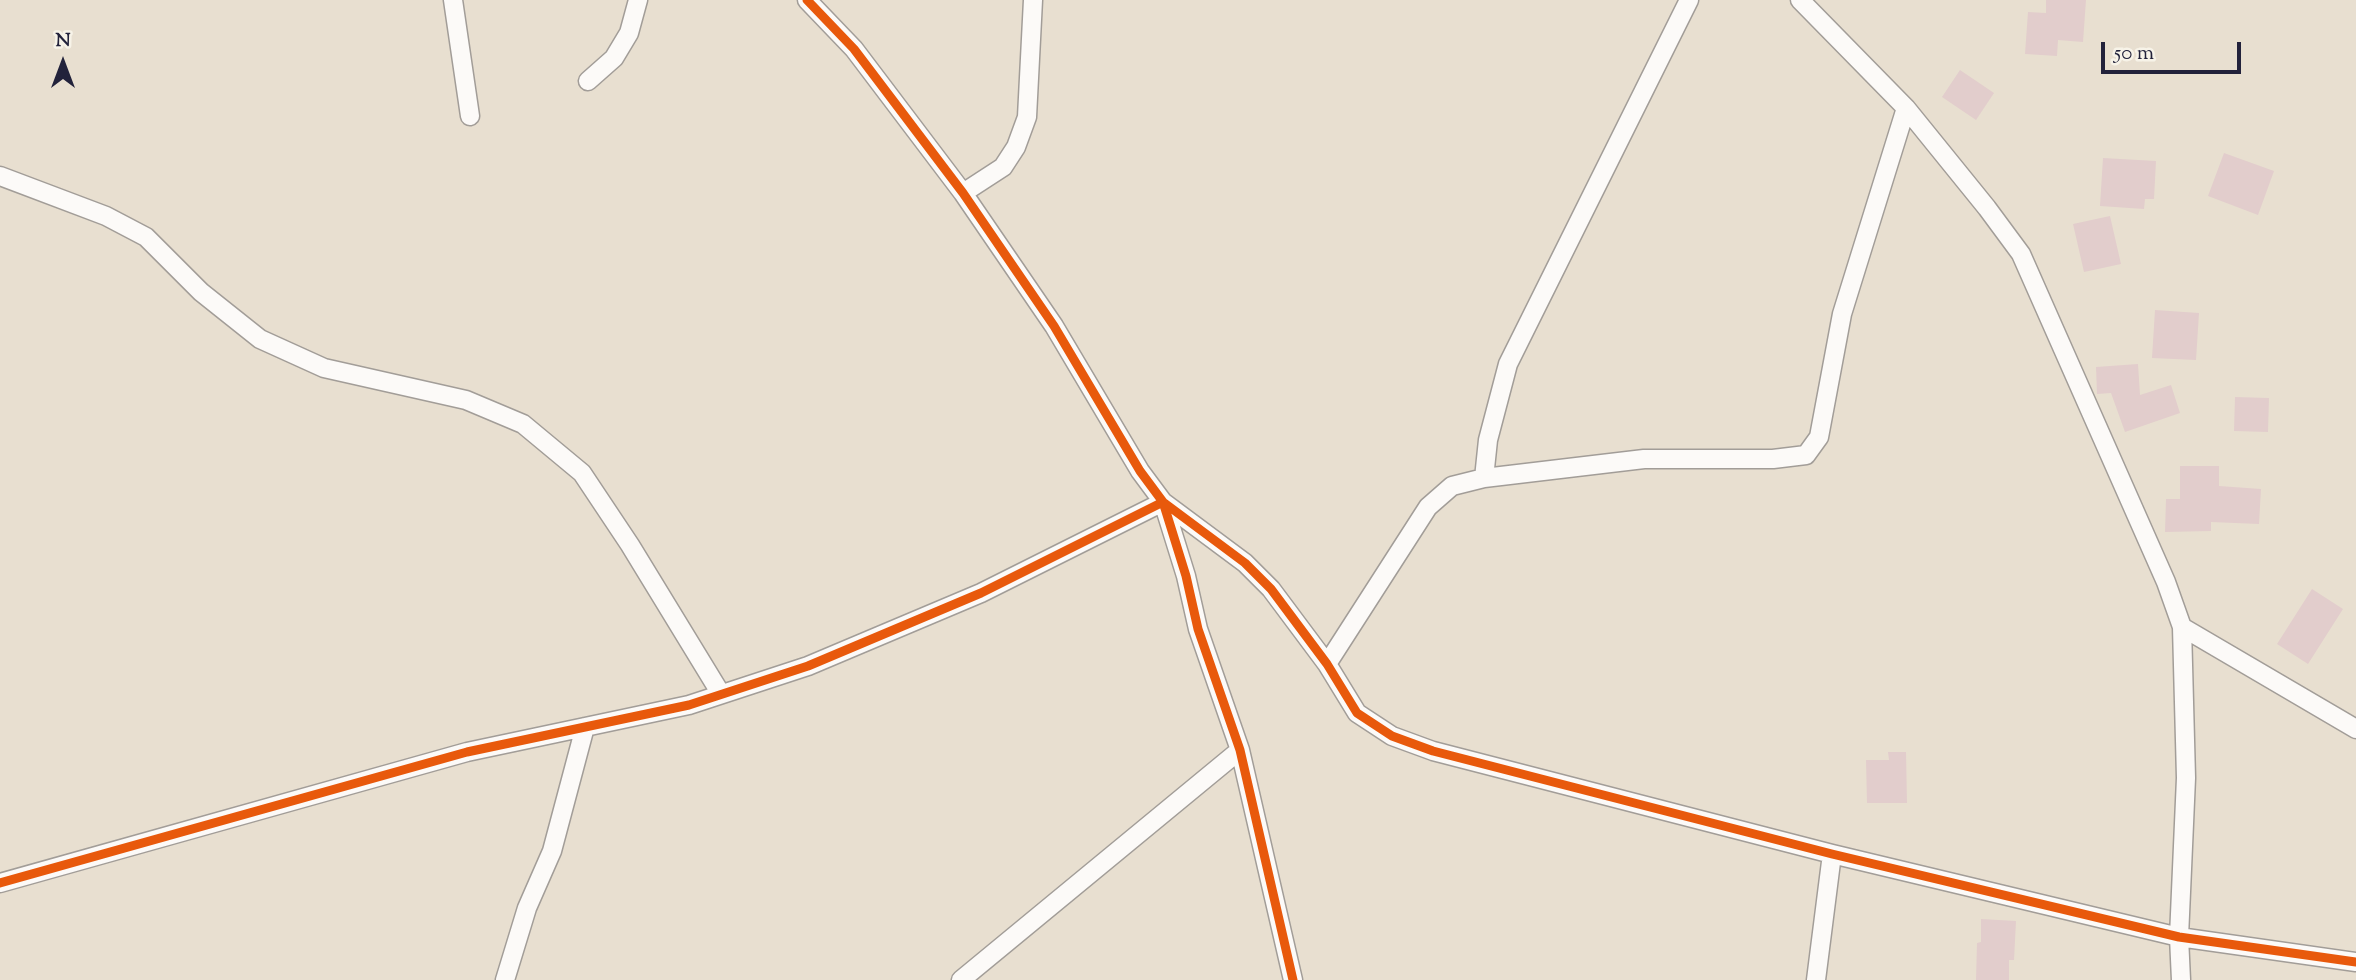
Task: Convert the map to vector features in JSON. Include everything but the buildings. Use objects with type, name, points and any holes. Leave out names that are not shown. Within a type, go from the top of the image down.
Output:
[{"type":"street","points":[[453,0],[470,116]]},
{"type":"street","points":[[588,80],[614,58],[629,33],[638,0]]},
{"type":"street","points":[[807,0],[853,49],[963,193],[1054,326],[1140,471],[1163,502],[1245,563],[1271,589],[1327,664],[1357,713],[1392,736],[1433,751],[1832,853],[2179,937],[2356,962]]},
{"type":"street","points":[[963,193],[1003,167],[1016,147],[1027,117],[1033,0]]},
{"type":"street","points":[[1484,478],[1488,440],[1508,364],[1689,0]]},
{"type":"street","points":[[1800,0],[1906,108],[2021,254],[2166,582],[2182,627],[2186,778],[2179,937],[2181,980]]},
{"type":"street","points":[[1327,664],[1428,507],[1452,486],[1484,478],[1644,459],[1773,459],[1806,455],[1819,438],[1842,314],[1906,108]]},
{"type":"street","points":[[0,176],[106,216],[146,237],[201,292],[260,339],[324,368],[466,400],[523,424],[582,474],[631,545],[721,694]]},
{"type":"street","points":[[0,883],[467,752],[689,705],[808,666],[981,593],[1163,502]]},
{"type":"street","points":[[1163,502],[1186,576],[1198,629],[1240,750],[1293,980]]},
{"type":"street","points":[[2182,627],[2356,729]]},
{"type":"street","points":[[505,980],[527,908],[552,851],[585,727]]},
{"type":"street","points":[[961,980],[1240,750]]},
{"type":"street","points":[[1816,980],[1832,853]]},
{"type":"cycle path","points":[[807,0],[854,49],[963,193],[1054,326],[1140,471],[1163,502],[1245,563],[1271,589],[1327,664],[1357,713],[1392,736],[1433,751],[1832,854],[2179,937],[2356,962]]},
{"type":"cycle path","points":[[0,883],[467,752],[689,705],[808,666],[981,593],[1163,502],[1186,576],[1198,629],[1240,750],[1293,980]]}]
